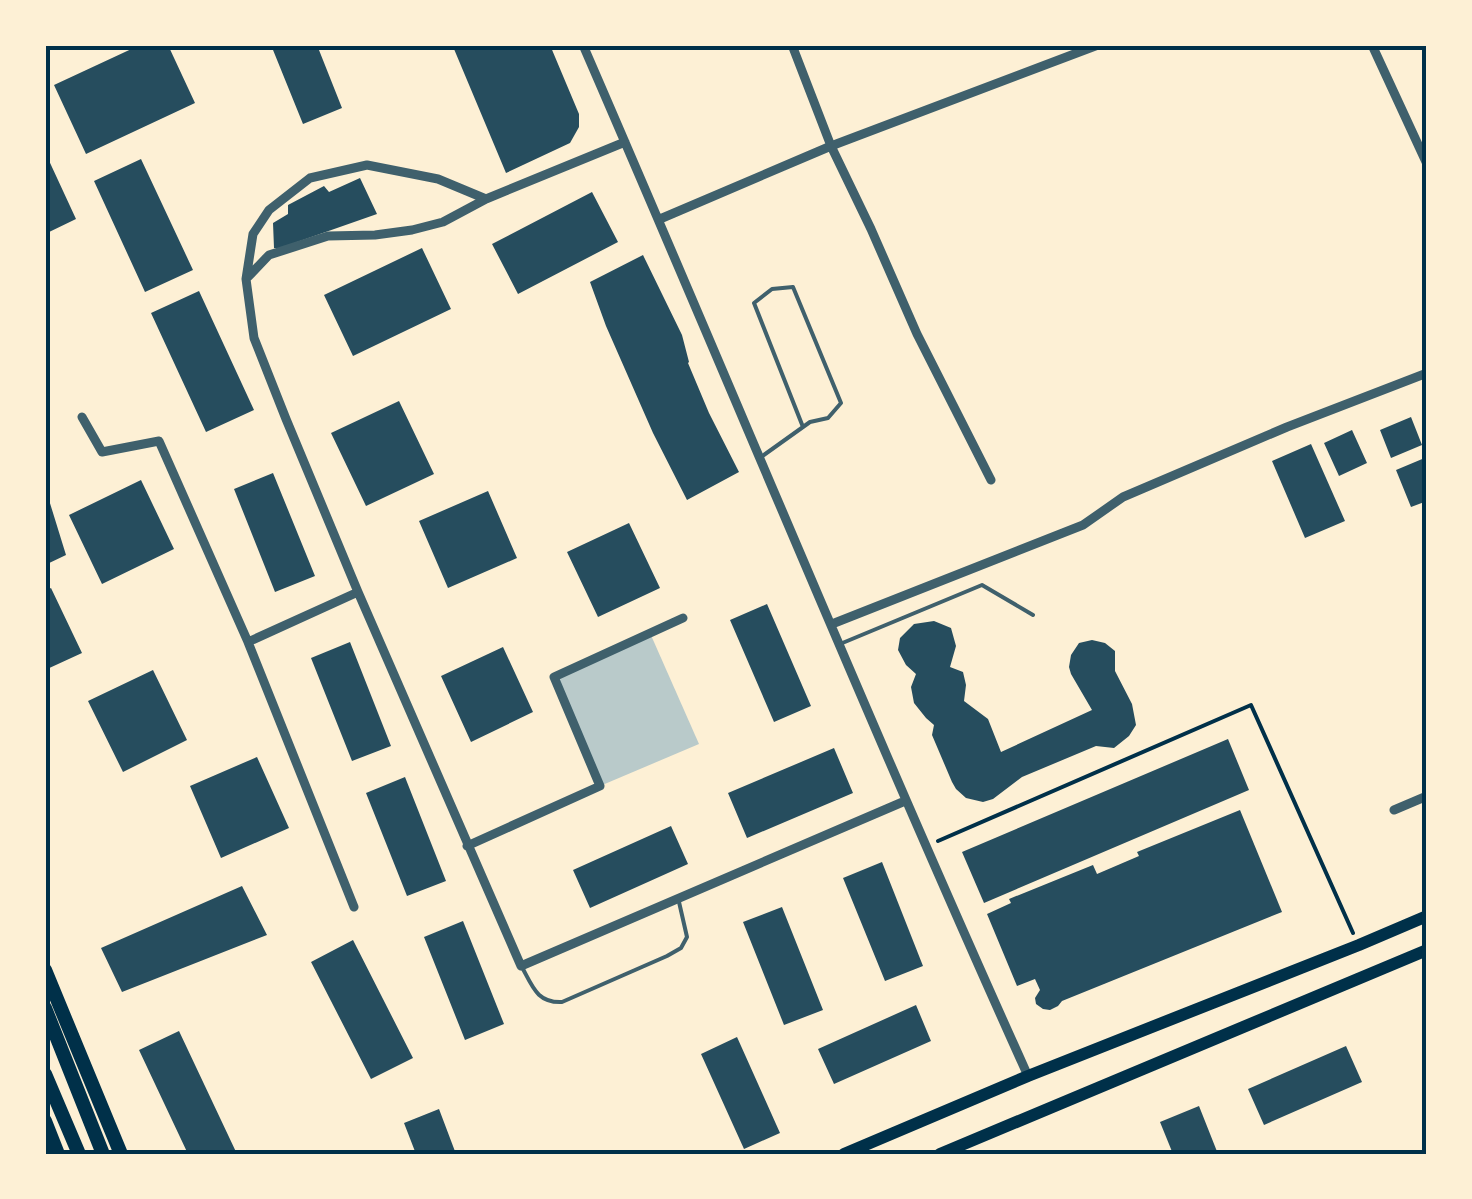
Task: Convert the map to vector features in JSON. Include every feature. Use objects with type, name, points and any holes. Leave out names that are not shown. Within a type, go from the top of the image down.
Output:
[{"type":"main road","points":[[844,1154],[1427,916]]},
{"type":"main road","points":[[940,1154],[1427,950]]},
{"type":"main road","points":[[45,970],[121,1154]]},
{"type":"main road","points":[[45,1008],[103,1154]]},
{"type":"main road","points":[[45,1074],[78,1154]]},
{"type":"main road","points":[[45,1121],[58,1154]]},
{"type":"street","points":[[584,45],[924,847],[1028,1076]]},
{"type":"street","points":[[792,45],[831,146],[917,334],[991,480]]},
{"type":"street","points":[[660,219],[831,146],[1098,45]]},
{"type":"street","points":[[1372,45],[1427,164]]},
{"type":"street","points":[[246,279],[268,255],[328,236],[375,235],[443,222],[486,199],[625,142]]},
{"type":"street","points":[[486,199],[438,179],[368,166],[310,178],[269,210],[253,234],[246,279],[254,338],[358,592],[521,966],[905,801]]},
{"type":"street","points":[[832,624],[1083,526],[1123,498],[1286,427],[1427,373]]},
{"type":"street","points":[[82,417],[102,452],[158,441],[248,642],[354,908]]},
{"type":"street","points":[[248,642],[358,592]]},
{"type":"street","points":[[468,846],[600,786],[554,677],[683,618]]},
{"type":"street","points":[[1394,810],[1427,796]]},
{"type":"lane","points":[[761,457],[803,427],[810,422],[828,418],[841,404],[793,288],[772,289],[754,303],[803,427]]},
{"type":"lane","points":[[840,644],[982,585],[1033,616]]},
{"type":"lane","points":[[521,966],[542,999],[562,1002],[681,948],[688,936],[678,898]]},
{"type":"path","points":[[924,847],[1251,705],[1358,946]]},
{"type":"shaded area","points":[[650,633],[699,744],[600,786],[554,677]]},
{"type":"building","points":[[140,45],[168,45],[195,103],[86,154],[54,85]]},
{"type":"building","points":[[271,45],[317,45],[342,108],[303,124]]},
{"type":"building","points":[[463,45],[550,45],[579,114],[579,127],[570,143],[506,173],[454,49]]},
{"type":"building","points":[[45,152],[76,219],[45,234]]},
{"type":"building","points":[[141,159],[193,270],[145,292],[94,181]]},
{"type":"building","points":[[360,178],[377,214],[274,248],[273,223],[288,214],[288,205],[324,186],[329,192]]},
{"type":"building","points":[[592,192],[618,242],[518,294],[492,244]]},
{"type":"building","points":[[422,248],[451,309],[353,356],[324,295]]},
{"type":"building","points":[[643,255],[682,335],[688,363],[709,413],[739,472],[687,500],[653,433],[590,282]]},
{"type":"building","points":[[199,291],[254,410],[206,432],[151,313]]},
{"type":"building","points":[[399,401],[434,474],[366,506],[331,433]]},
{"type":"building","points":[[1411,417],[1422,445],[1391,458],[1380,430]]},
{"type":"building","points":[[1352,430],[1367,463],[1339,476],[1324,443]]},
{"type":"building","points":[[1311,444],[1345,521],[1305,538],[1272,461]]},
{"type":"building","points":[[1427,457],[1427,501],[1411,507],[1396,470]]},
{"type":"building","points":[[273,473],[315,576],[275,592],[234,489]]},
{"type":"building","points":[[141,480],[174,549],[102,584],[69,515]]},
{"type":"building","points":[[45,487],[66,555],[45,565]]},
{"type":"building","points":[[488,491],[517,558],[448,588],[419,521]]},
{"type":"building","points":[[629,523],[660,588],[598,617],[567,552]]},
{"type":"building","points":[[51,588],[82,653],[45,670],[45,591]]},
{"type":"building","points":[[767,604],[811,706],[774,722],[730,620]]},
{"type":"building","points":[[934,621],[951,628],[956,646],[950,667],[963,672],[964,701],[988,719],[1001,752],[1092,710],[1069,667],[1079,643],[1092,640],[1115,651],[1115,671],[1132,704],[1136,725],[1114,748],[1096,746],[1022,777],[993,799],[983,802],[966,798],[952,782],[932,735],[934,725],[914,703],[911,687],[916,674],[898,650],[900,638],[914,624]]},
{"type":"building","points":[[350,642],[391,746],[352,761],[311,658]]},
{"type":"building","points":[[503,647],[533,712],[471,742],[441,676]]},
{"type":"building","points":[[153,670],[187,740],[123,772],[88,701]]},
{"type":"building","points":[[1228,739],[1249,790],[984,903],[962,852]]},
{"type":"building","points":[[834,748],[853,793],[747,838],[728,793]]},
{"type":"building","points":[[257,757],[289,828],[221,858],[190,786]]},
{"type":"building","points":[[405,777],[446,881],[407,896],[366,793]]},
{"type":"building","points":[[1240,810],[1282,912],[1062,1001],[1050,1010],[1036,1004],[1040,990],[1035,979],[1017,986],[987,914],[1011,903],[1009,899],[1093,865],[1097,874],[1139,856],[1137,852]]},
{"type":"building","points":[[671,826],[688,864],[590,908],[573,870]]},
{"type":"building","points":[[882,862],[923,966],[885,981],[843,878]]},
{"type":"building","points":[[242,886],[267,935],[122,992],[101,948]]},
{"type":"building","points":[[782,907],[823,1010],[784,1025],[743,922]]},
{"type":"building","points":[[463,921],[504,1024],[465,1040],[424,937]]},
{"type":"building","points":[[353,940],[413,1058],[371,1079],[311,962]]},
{"type":"building","points":[[916,1005],[931,1041],[834,1084],[818,1049]]},
{"type":"building","points":[[179,1031],[237,1154],[188,1154],[139,1050]]},
{"type":"building","points":[[737,1037],[780,1133],[744,1149],[701,1054]]},
{"type":"building","points":[[1346,1046],[1362,1082],[1264,1125],[1248,1089]]},
{"type":"building","points":[[1199,1106],[1218,1154],[1173,1154],[1160,1122]]},
{"type":"building","points":[[439,1109],[456,1154],[416,1154],[404,1123]]}]
